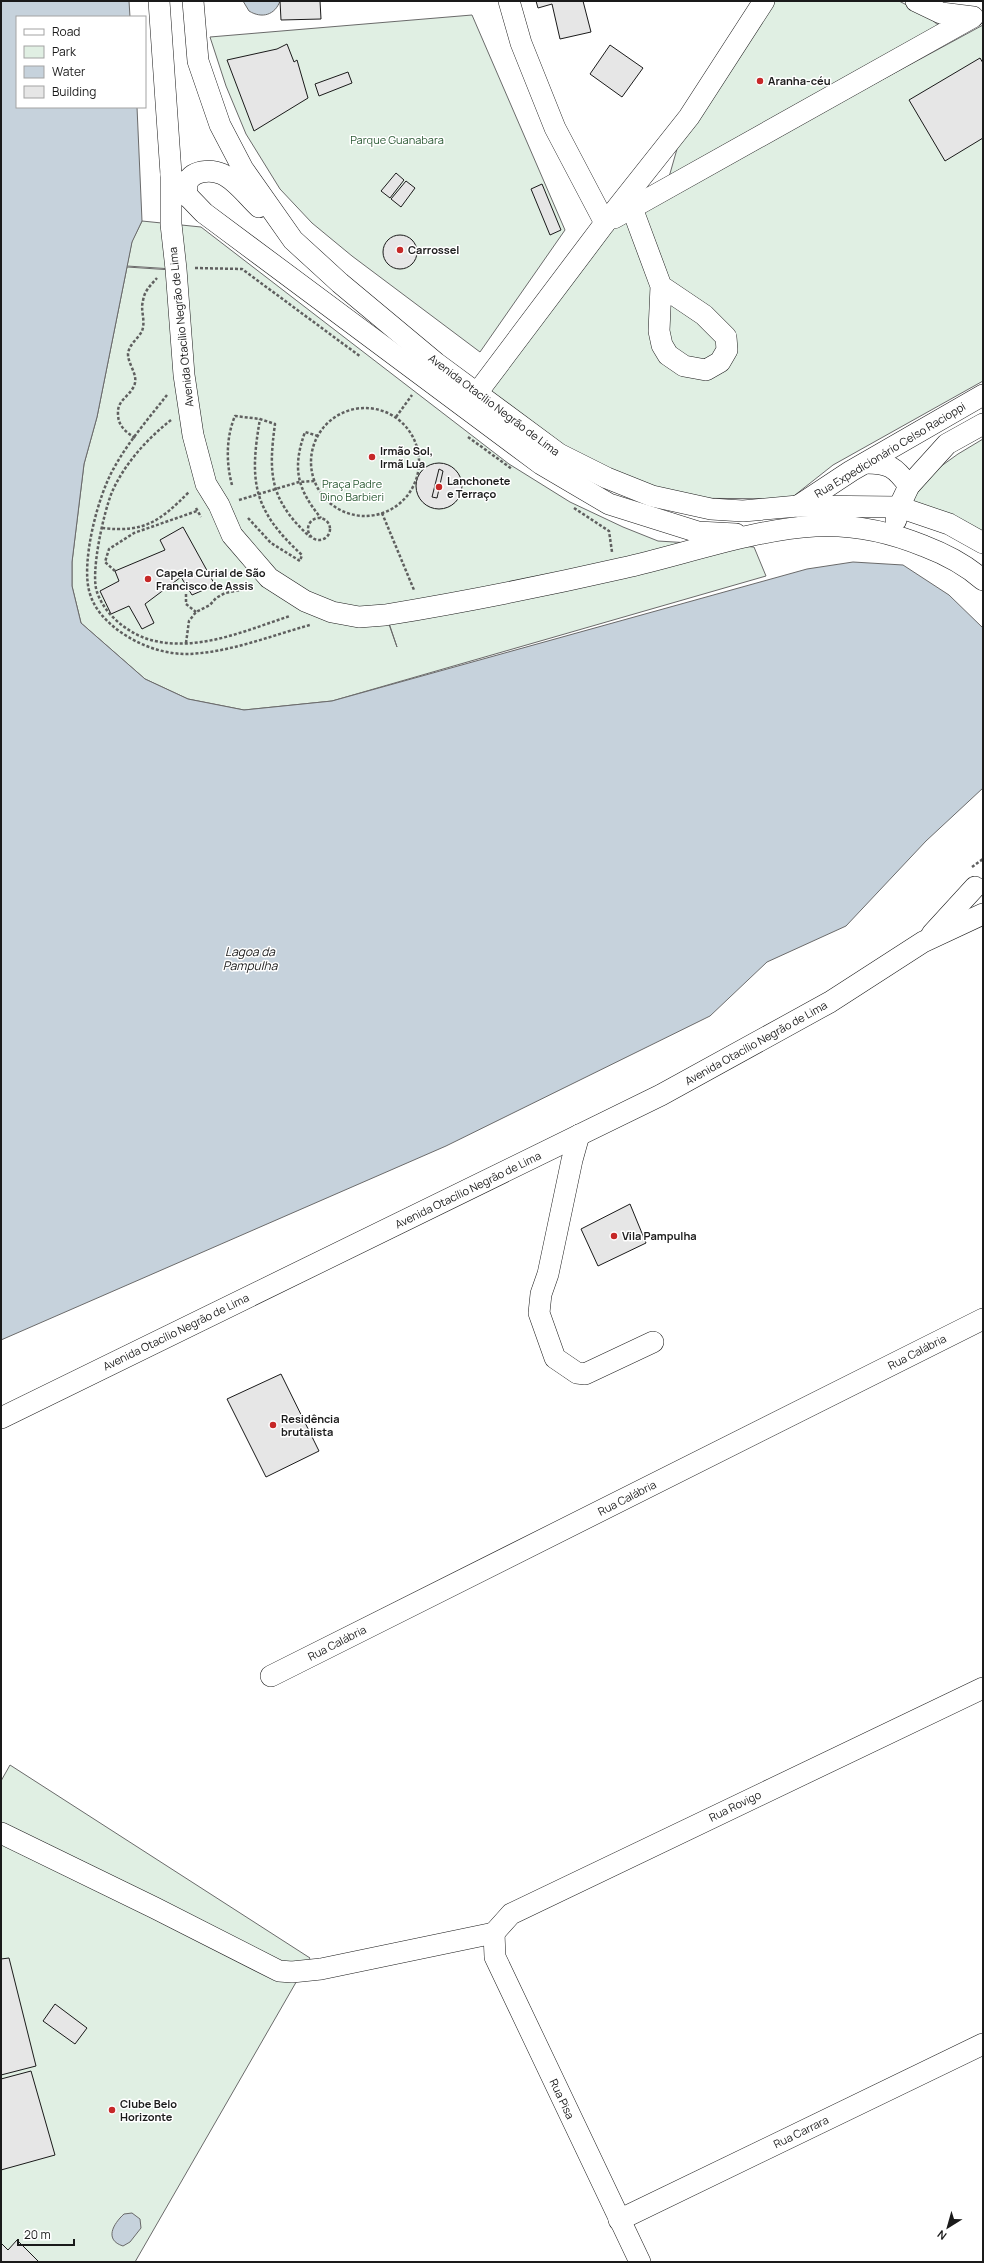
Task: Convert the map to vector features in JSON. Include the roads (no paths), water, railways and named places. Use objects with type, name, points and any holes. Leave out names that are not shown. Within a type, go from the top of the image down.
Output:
[{"type":"street","name":"Avenida Otacílio Negrão de Lima","points":[[159,1],[171,174],[171,224],[168,272],[193,435],[206,484],[219,505],[232,535],[269,578],[305,602],[332,612],[359,617],[384,615],[623,568],[755,536],[815,526],[856,527],[900,536],[942,553],[975,573],[983,580]]},
{"type":"street","name":"Avenida Otacílio Negrão de Lima","points":[[193,1],[198,61],[220,124],[244,169],[293,240],[340,283],[436,363],[559,454],[607,478],[652,496],[710,509],[743,511],[798,506],[899,507],[949,524],[983,544]]},
{"type":"street","points":[[509,1],[521,43],[555,128],[605,223]]},
{"type":"street","points":[[477,393],[605,223],[689,117],[764,1]]},
{"type":"street","points":[[916,1],[941,13],[978,15]]},
{"type":"street","points":[[605,223],[978,15]]},
{"type":"street","points":[[187,196],[187,184],[192,176],[201,171],[222,174],[293,240]]},
{"type":"street","name":"Avenida Otacílio Negrão de Lima","points":[[171,174],[178,186],[204,213],[541,464],[609,504],[698,532],[755,536]]},
{"type":"street","points":[[632,208],[661,286]]},
{"type":"street","name":"Rua Expedicionário Celso Racioppi","points":[[798,506],[866,463],[983,395]]},
{"type":"street","points":[[875,530],[890,526],[896,522],[899,507],[909,486],[947,444],[983,424]]},
{"type":"street","points":[[866,463],[885,463],[899,473],[909,486]]},
{"type":"street","name":"Avenida Otacílio Negrão de Lima","points":[[923,942],[979,881]]},
{"type":"street","points":[[979,881],[977,902],[983,910]]},
{"type":"street","name":"Avenida Otacílio Negrão de Lima","points":[[1,1418],[661,1095],[830,1002],[923,942],[983,914]]},
{"type":"street","points":[[580,1135],[572,1160],[552,1246],[548,1274],[542,1294],[539,1313],[544,1328],[555,1358],[577,1374],[585,1374],[653,1342]]},
{"type":"street","name":"Rua Calábria","points":[[271,1676],[983,1319]]},
{"type":"street","name":"Rua Rovigo","points":[[494,1933],[511,1914],[983,1688]]},
{"type":"street","points":[[1,1833],[155,1908],[278,1971],[292,1972],[321,1969],[494,1933]]},
{"type":"street","name":"Rua Pisa","points":[[494,1933],[495,1957],[640,2262]]},
{"type":"street","name":"Rua Carrara","points":[[619,2220],[983,2044]]},
{"type":"water","name":"Lagoa da Pampulha","points":[[1,1],[129,1],[130,16],[16,16],[16,108],[137,108],[142,221],[132,242],[97,417],[84,464],[72,562],[72,586],[81,623],[145,679],[188,699],[244,710],[332,701],[807,569],[853,562],[903,565],[949,595],[983,628],[983,788],[926,841],[846,926],[767,962],[710,1016],[446,1146],[1,1340]]},
{"type":"water","points":[[243,1],[280,1],[275,10],[268,14],[259,15],[249,11]]},
{"type":"water","points":[[132,2213],[140,2219],[141,2228],[130,2242],[123,2246],[114,2240],[112,2232],[117,2222],[124,2214]]},
{"type":"place","name":"Aranha-céu","points":[[760,81]]},
{"type":"place","name":"Carrossel","points":[[400,250]]},
{"type":"place","name":"Irmão Sol, Irmã Lua","points":[[372,457]]},
{"type":"place","name":"Lanchonete e Terraço","points":[[439,487]]},
{"type":"place","name":"Capela Curial de São Francisco de Assis","points":[[148,579]]},
{"type":"place","name":"Vila Pampulha","points":[[614,1236]]},
{"type":"place","name":"Residência brutalista","points":[[273,1425]]},
{"type":"place","name":"Clube Belo Horizonte","points":[[112,2110]]},
{"type":"park label","name":"Parque Guanabara","points":[[397,140]]},
{"type":"park label","name":"Praça Padre Dino Barbieri","points":[[352,490]]}]
